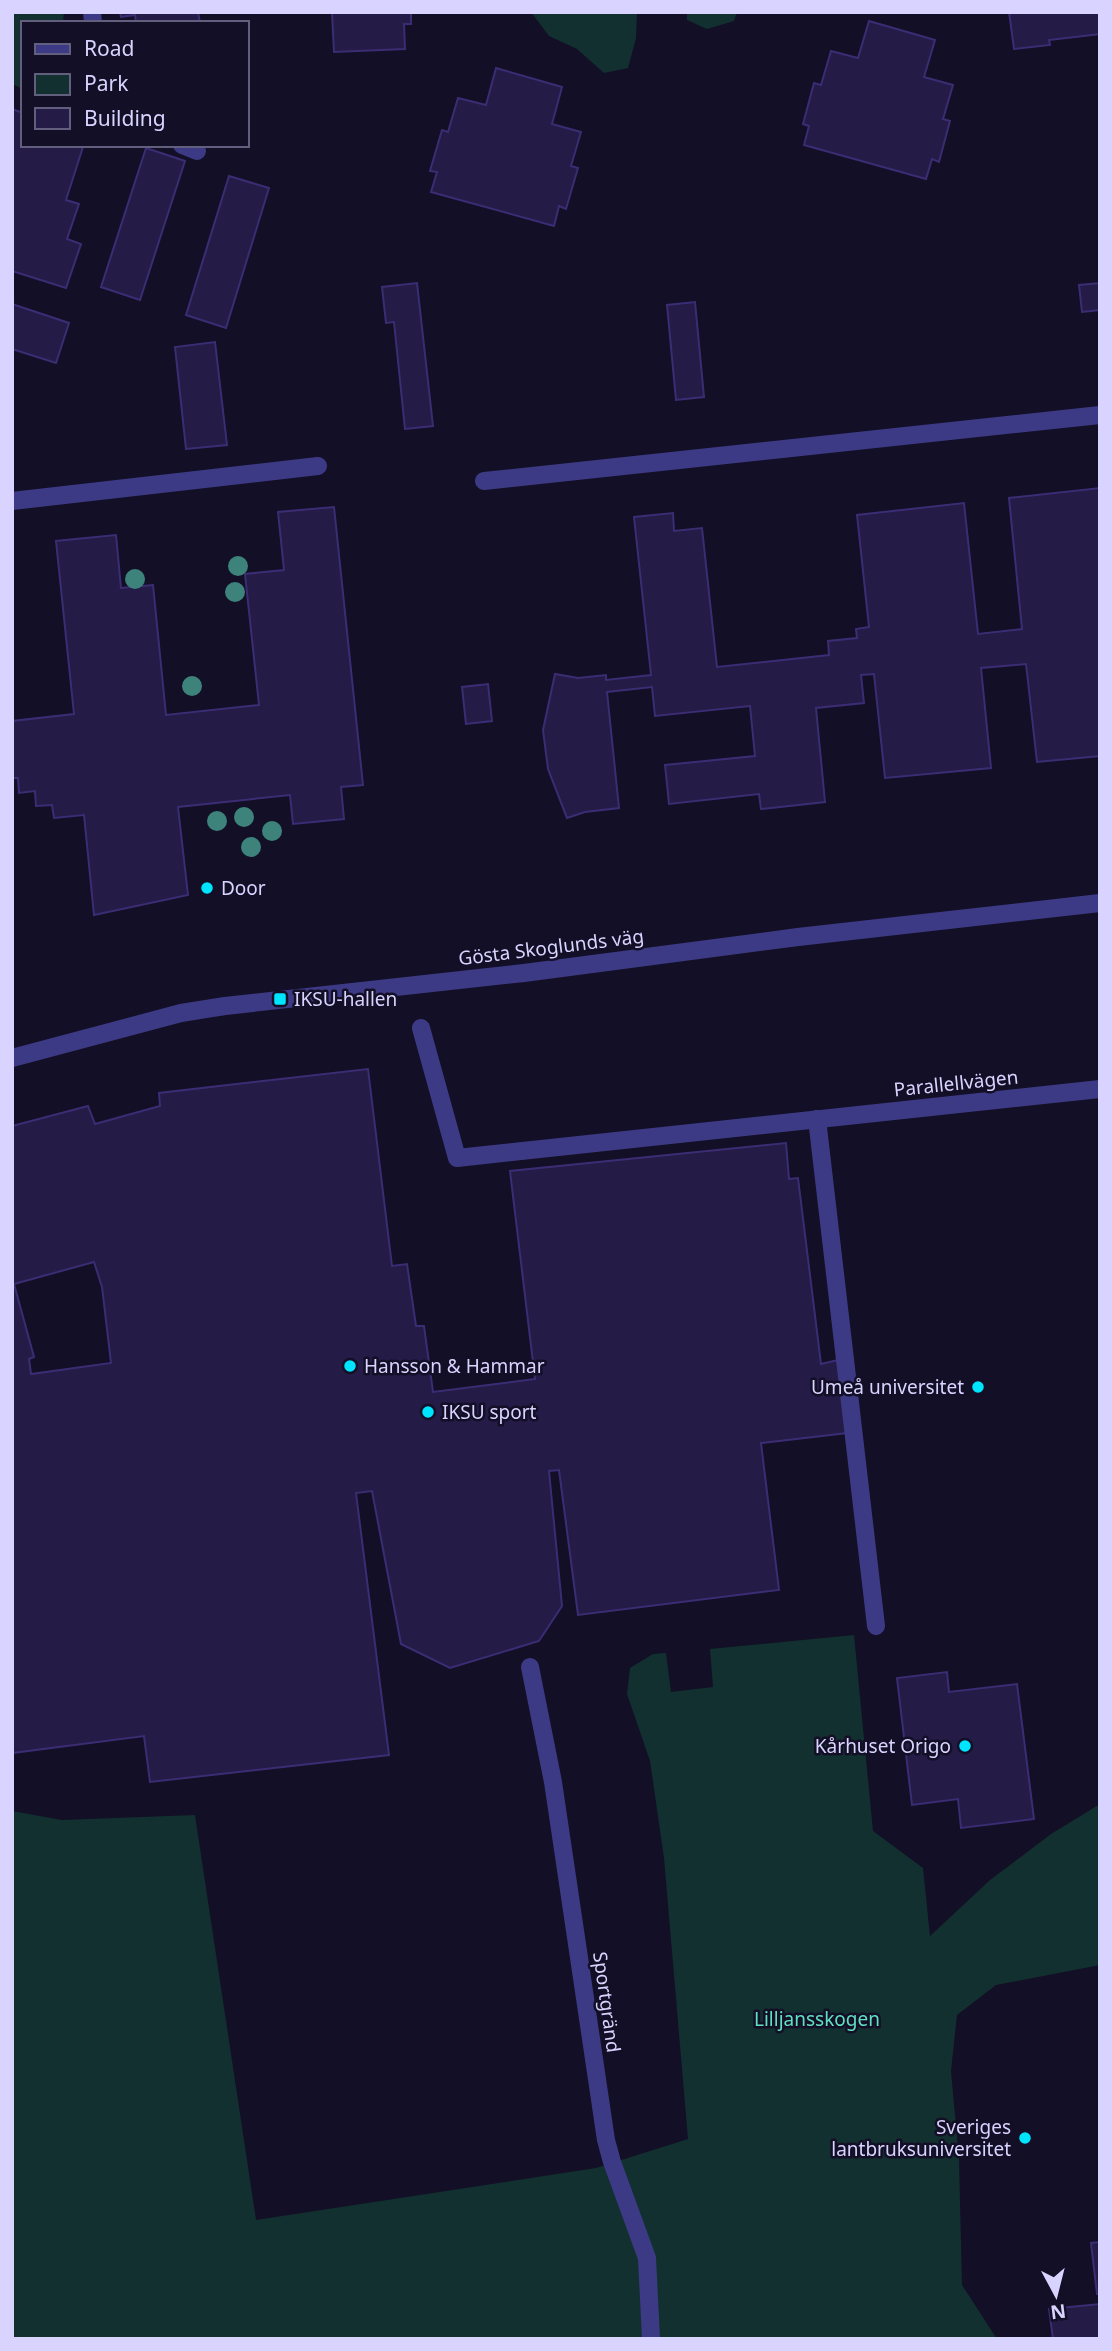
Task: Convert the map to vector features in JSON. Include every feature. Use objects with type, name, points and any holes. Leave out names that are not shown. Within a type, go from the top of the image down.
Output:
[{"type":"street","points":[[484,481],[1100,415]]},
{"type":"street","points":[[12,501],[318,466]]},
{"type":"street","name":"Gösta Skoglunds väg","points":[[12,1058],[181,1013],[225,1006],[524,973],[798,937],[1100,903]]},
{"type":"street","name":"Parallellvägen","points":[[421,1028],[457,1158],[1100,1089]]},
{"type":"street","points":[[817,1119],[877,1626]]},
{"type":"street","name":"Sportgränd","points":[[530,1667],[553,1782],[606,2140],[647,2258],[651,2339]]},
{"type":"green space","points":[[12,12],[64,12],[63,21],[21,21],[21,88],[12,84]]},
{"type":"green space","points":[[531,12],[637,12],[636,38],[628,68],[604,73],[577,49],[549,36]]},
{"type":"green space","points":[[687,12],[737,12],[734,21],[707,29],[687,20]]},
{"type":"green space","name":"Lilljansskogen","points":[[854,1635],[873,1831],[923,1868],[930,1936],[990,1880],[1051,1834],[1100,1804],[1100,1965],[996,1985],[957,2015],[951,2071],[959,2160],[962,2285],[997,2339],[12,2339],[12,1811],[62,1820],[195,1815],[256,2220],[596,2168],[688,2139],[664,1858],[650,1761],[627,1694],[630,1668],[653,1654],[666,1653],[671,1692],[713,1687],[710,1649]]},
{"type":"building","points":[[120,12],[198,12],[200,21],[136,21],[135,15],[121,17]]},
{"type":"building","points":[[332,12],[411,12],[411,24],[404,24],[405,49],[334,52]]},
{"type":"building","points":[[1009,12],[1100,12],[1100,34],[1049,40],[1050,45],[1014,49]]},
{"type":"building","points":[[869,21],[935,40],[924,77],[953,85],[943,119],[950,121],[939,162],[932,159],[926,179],[804,145],[809,126],[803,124],[814,83],[821,85],[831,51],[858,58]]},
{"type":"building","points":[[496,68],[562,87],[552,124],[581,132],[571,166],[578,168],[566,209],[559,206],[554,226],[431,192],[437,172],[430,171],[442,130],[448,132],[458,98],[486,105]]},
{"type":"building","points":[[12,109],[21,112],[21,147],[83,147],[66,200],[79,204],[67,239],[81,244],[66,288],[12,271]]},
{"type":"building","points":[[146,148],[185,161],[140,300],[101,287]]},
{"type":"building","points":[[229,176],[269,188],[226,328],[186,315]]},
{"type":"building","points":[[417,283],[433,426],[405,429],[394,322],[386,323],[382,287]]},
{"type":"building","points":[[1100,283],[1100,310],[1082,312],[1079,285]]},
{"type":"building","points":[[695,302],[704,397],[676,400],[667,305]]},
{"type":"building","points":[[12,304],[69,323],[56,363],[12,349]]},
{"type":"building","points":[[215,342],[227,445],[186,449],[175,347]]},
{"type":"building","points":[[1100,488],[1100,756],[1037,762],[1026,664],[981,668],[991,768],[885,778],[874,674],[861,675],[864,703],[816,708],[825,802],[761,809],[759,794],[669,804],[665,765],[755,756],[750,706],[655,716],[652,687],[607,692],[619,808],[585,812],[567,818],[548,769],[543,730],[555,674],[578,678],[606,675],[606,680],[651,675],[634,517],[673,513],[674,531],[702,528],[717,667],[829,655],[828,641],[857,638],[856,629],[869,627],[857,515],[964,503],[978,634],[1022,629],[1009,498]]},
{"type":"building","points":[[334,507],[363,785],[341,787],[344,819],[293,824],[290,795],[178,807],[188,895],[94,915],[84,815],[54,818],[52,805],[36,806],[35,791],[19,793],[18,778],[12,778],[12,721],[74,714],[56,541],[116,535],[121,588],[153,585],[166,715],[259,705],[245,574],[284,570],[278,512]]},
{"type":"building","points":[[488,684],[492,721],[466,724],[462,687]]},
{"type":"building","name":"IKSU sport","points":[[368,1069],[392,1266],[407,1264],[416,1326],[424,1326],[433,1392],[535,1379],[510,1171],[786,1143],[789,1179],[798,1178],[821,1364],[838,1360],[847,1433],[761,1443],[779,1590],[578,1615],[559,1470],[549,1471],[562,1606],[539,1641],[450,1668],[401,1644],[372,1491],[356,1493],[389,1755],[150,1782],[144,1736],[12,1753],[12,1126],[88,1106],[95,1124],[160,1106],[159,1093]],"holes":[[[94,1262],[102,1287],[111,1363],[31,1374],[29,1359],[34,1357],[14,1284]]]},
{"type":"building","name":"Kårhuset Origo","points":[[947,1672],[949,1692],[1017,1684],[1034,1819],[961,1828],[958,1799],[912,1805],[897,1678]]},
{"type":"building","points":[[1100,2242],[1100,2293],[1097,2294],[1091,2243]]},
{"type":"building","points":[[1100,2304],[1100,2339],[1053,2339],[1049,2309]]},
{"type":"place","name":"Door","points":[[207,888]]},
{"type":"place","name":"IKSU-hallen","points":[[280,999]]},
{"type":"place","name":"Hansson & Hammar","points":[[350,1366]]},
{"type":"place","name":"Umeå universitet","points":[[978,1387]]},
{"type":"place","name":"IKSU sport","points":[[428,1412]]},
{"type":"place","name":"Kårhuset Origo","points":[[965,1746]]},
{"type":"place","name":"Sveriges lantbruksuniversitet","points":[[1025,2138]]}]
